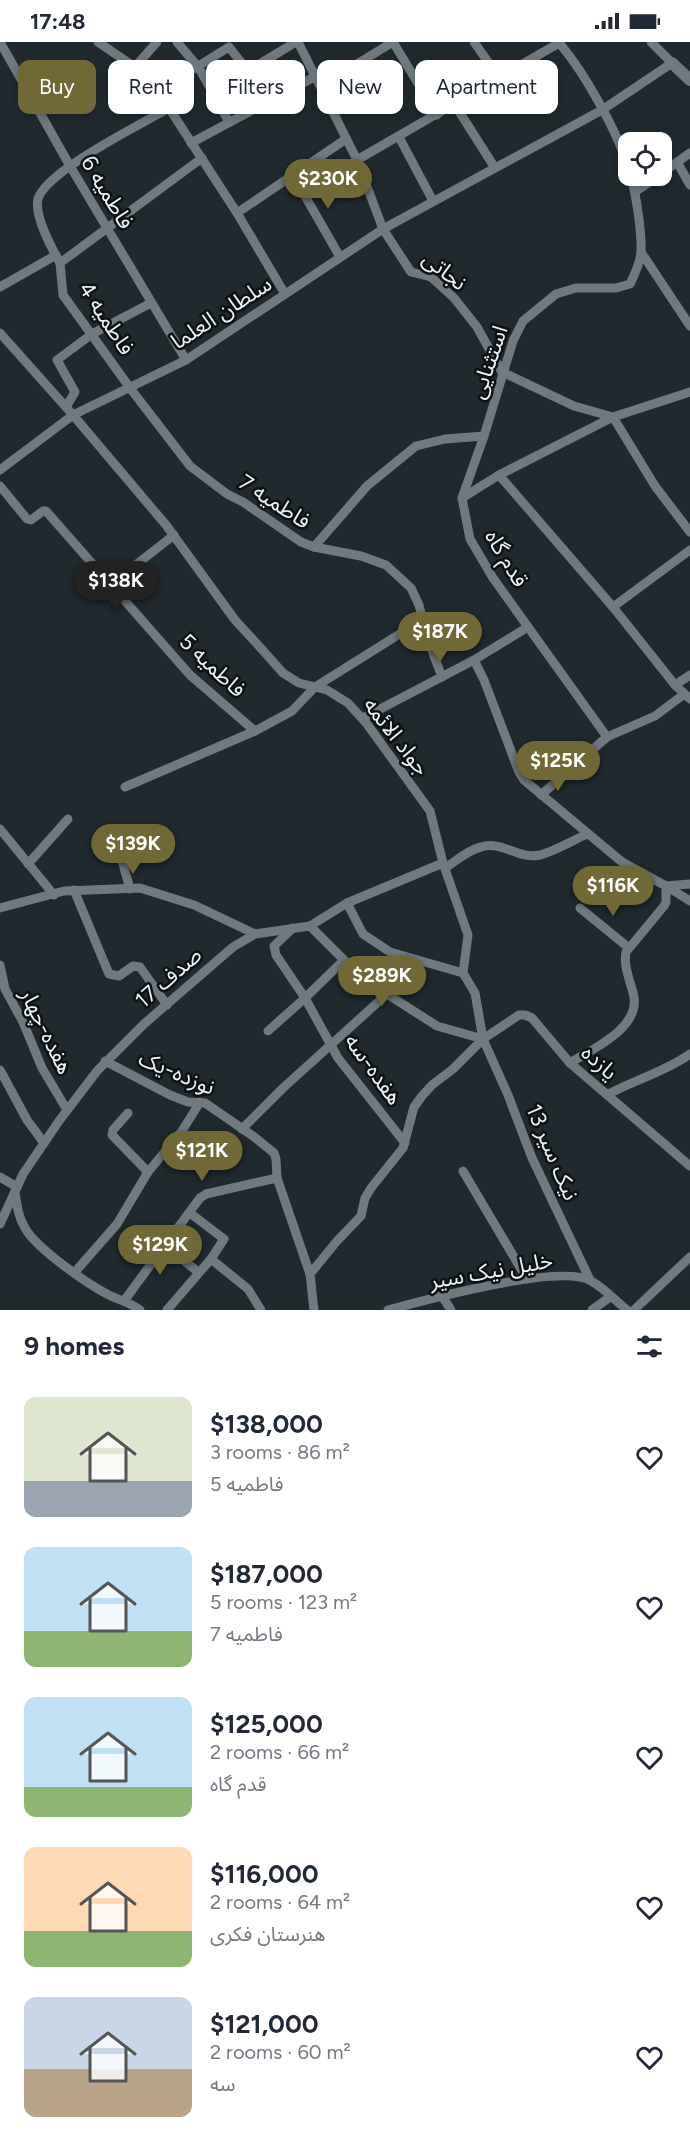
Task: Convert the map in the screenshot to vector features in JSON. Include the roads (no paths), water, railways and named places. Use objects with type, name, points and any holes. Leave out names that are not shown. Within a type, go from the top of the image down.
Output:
[{"type":"street","name":"فاطمیه 6","points":[[0,42],[70,166],[186,360]]},
{"type":"street","points":[[98,42],[123,60]]},
{"type":"street","points":[[141,60],[157,42]]},
{"type":"street","points":[[177,42],[197,65],[230,122]]},
{"type":"street","points":[[267,60],[297,42],[316,76],[305,82]]},
{"type":"street","points":[[357,160],[437,115],[393,42],[364,60]]},
{"type":"street","points":[[474,42],[487,60]]},
{"type":"street","points":[[651,42],[690,81]]},
{"type":"street","points":[[531,60],[558,43],[572,58],[618,142]]},
{"type":"street","points":[[194,67],[227,45],[239,60]]},
{"type":"street","name":"سلطان العلما","points":[[0,470],[70,411],[130,388],[186,360],[383,230],[602,110],[672,63]]},
{"type":"street","points":[[0,286],[58,259],[38,213],[38,197],[51,180],[70,166],[159,114]]},
{"type":"street","points":[[173,114],[237,213],[285,294]]},
{"type":"street","points":[[191,143],[246,114]]},
{"type":"street","points":[[334,114],[357,160],[383,230]]},
{"type":"street","points":[[461,114],[495,168]]},
{"type":"street","points":[[399,137],[433,201]]},
{"type":"street","points":[[237,213],[346,139]]},
{"type":"street","points":[[672,166],[690,153]]},
{"type":"street","name":"فاطمیه 4","points":[[130,388],[63,295],[58,259],[107,228],[202,158]]},
{"type":"street","points":[[677,162],[690,185]]},
{"type":"street","points":[[293,175],[340,258]]},
{"type":"street","name":"استثنایی","points":[[462,498],[484,436],[502,372],[523,321],[556,294],[576,288],[616,288],[630,284],[637,271],[641,252],[634,186]]},
{"type":"street","points":[[635,192],[643,186]]},
{"type":"street","name":"نجاتی","points":[[383,230],[411,272],[430,277],[454,298],[477,327],[502,372]]},
{"type":"street","points":[[641,252],[690,326]]},
{"type":"street","points":[[70,411],[75,392],[57,360],[92,334],[152,303]]},
{"type":"street","name":"جواد الائمه","points":[[0,333],[70,411],[174,535],[235,620],[283,673],[299,682],[337,695],[363,718],[430,811],[444,866],[468,935],[463,973]]},
{"type":"street","points":[[502,372],[574,406],[613,417],[655,486],[690,532]]},
{"type":"street","name":"فاطمیه 7","points":[[130,388],[190,466],[227,494],[243,502],[301,542],[315,548],[361,556],[386,565],[411,588],[419,605],[442,677]]},
{"type":"street","points":[[462,498],[499,474],[613,417],[690,392]]},
{"type":"street","points":[[315,548],[368,486],[416,446],[445,439],[484,436]]},
{"type":"street","points":[[499,474],[613,607],[686,697],[655,716],[607,737],[541,795]]},
{"type":"street","name":"فاطمیه 5","points":[[0,486],[27,519],[31,520],[46,511],[190,675],[255,731]]},
{"type":"street","name":"قدم گاه","points":[[462,498],[470,539],[493,578],[607,737]]},
{"type":"street","points":[[110,585],[174,535]]},
{"type":"street","points":[[613,607],[690,550]]},
{"type":"street","points":[[125,787],[255,731],[292,711],[315,687],[422,620]]},
{"type":"street","points":[[363,718],[474,660],[528,627]]},
{"type":"street","points":[[474,660],[524,780],[622,862],[690,901]]},
{"type":"street","points":[[675,685],[690,675]]},
{"type":"street","points":[[28,864],[68,819]]},
{"type":"street","points":[[0,829],[54,895]]},
{"type":"street","name":"صدف 17","points":[[0,1224],[23,1174],[67,1110],[105,1061],[233,947],[255,934],[310,926],[347,903],[444,866],[479,847],[500,846],[516,854],[539,855],[587,834]]},
{"type":"street","points":[[98,851],[119,850],[130,889]]},
{"type":"street","points":[[666,886],[690,884]]},
{"type":"street","points":[[570,1063],[624,1027],[633,1015],[634,999],[624,960],[626,952],[664,906],[666,886]]},
{"type":"street","points":[[0,908],[74,890],[140,888],[194,905],[255,934]]},
{"type":"street","points":[[74,890],[109,974],[119,976],[133,966],[140,967],[167,1005]]},
{"type":"street","points":[[347,903],[363,934],[390,952],[463,973],[475,993],[483,1039]]},
{"type":"street","points":[[580,908],[629,948]]},
{"type":"street","points":[[310,926],[344,960],[387,994],[437,1026],[483,1039]]},
{"type":"street","name":"هفده-سه","points":[[293,928],[274,946],[274,951],[305,998],[338,1058],[405,1143]]},
{"type":"street","points":[[268,1031],[344,960]]},
{"type":"street","name":"هفده-چهار","points":[[0,965],[5,989],[23,1022],[42,1068],[67,1110]]},
{"type":"street","points":[[242,1129],[283,1088],[387,994]]},
{"type":"street","name":"یازده","points":[[483,1039],[519,1015],[532,1018],[570,1063],[690,1166]]},
{"type":"street","points":[[310,1274],[361,1216],[365,1198],[371,1188],[405,1143],[414,1107],[422,1096],[483,1039]]},
{"type":"street","name":"نیک سیر 13","points":[[483,1039],[532,1158],[590,1280]]},
{"type":"street","points":[[607,1095],[625,1085],[653,1075],[690,1054]]},
{"type":"street","name":"نوزده-یک","points":[[105,1061],[170,1095],[188,1102],[205,1103],[274,1153],[278,1178],[310,1274],[314,1310]]},
{"type":"street","points":[[0,1070],[27,1120],[44,1143]]},
{"type":"street","points":[[75,1272],[117,1224],[148,1172],[182,1131],[200,1102]]},
{"type":"street","points":[[128,1113],[113,1130],[112,1135],[148,1172]]},
{"type":"street","points":[[463,1171],[527,1280]]},
{"type":"street","points":[[0,1178],[16,1190],[18,1212],[25,1229],[38,1244],[108,1295],[140,1310]]},
{"type":"street","points":[[124,1301],[200,1198],[206,1194],[278,1178]]},
{"type":"street","points":[[167,1310],[211,1259],[224,1239],[190,1214]]},
{"type":"street","points":[[165,1245],[198,1272]]},
{"type":"street","points":[[634,1310],[690,1257]]},
{"type":"street","points":[[211,1259],[248,1289],[261,1310]]},
{"type":"street","name":"خلیل نیک سیر","points":[[388,1310],[442,1296],[559,1275],[590,1280]]},
{"type":"street","points":[[590,1280],[627,1310]]},
{"type":"street","points":[[442,1296],[451,1310]]},
{"type":"street","points":[[592,1310],[610,1297]]}]
